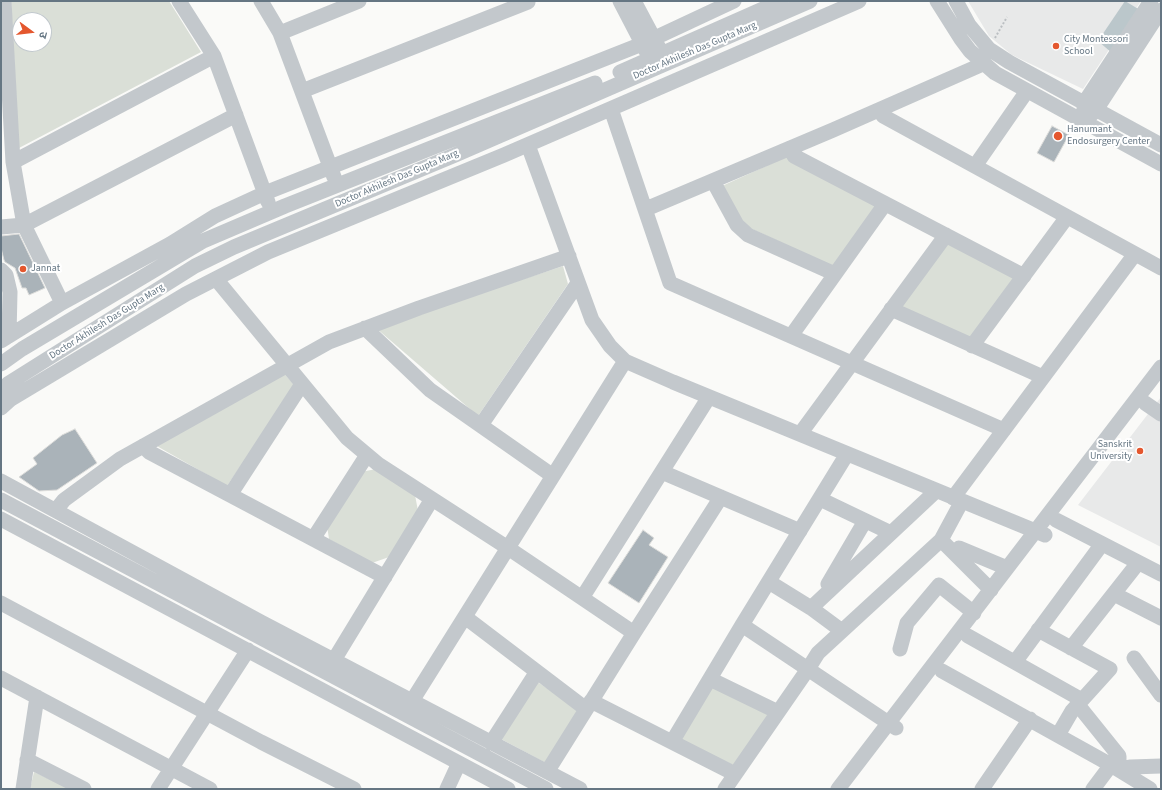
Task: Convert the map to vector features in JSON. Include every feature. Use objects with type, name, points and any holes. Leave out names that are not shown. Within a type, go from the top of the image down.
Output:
[{"type":"street","points":[[4,1],[13,162],[24,224],[62,303]]},
{"type":"street","points":[[179,1],[214,56],[272,212]]},
{"type":"street","points":[[261,1],[280,33],[338,185]]},
{"type":"street","points":[[280,33],[343,4],[359,1]]},
{"type":"street","points":[[302,91],[528,2],[527,1]]},
{"type":"street","points":[[620,1],[659,61]]},
{"type":"street","points":[[634,1],[648,42]]},
{"type":"street","points":[[5,338],[62,303],[170,244],[215,216],[265,193],[648,42],[734,1]]},
{"type":"street","name":"Doctor Akhilesh Das Gupta Marg","points":[[659,61],[781,1]]},
{"type":"street","name":"Doctor Akhilesh Das Gupta Marg","points":[[1,390],[9,383],[195,266],[234,247],[464,145],[659,61],[810,1]]},
{"type":"street","points":[[1,408],[11,399],[186,294],[268,252],[528,145],[859,1]]},
{"type":"street","points":[[937,1],[970,51],[994,73],[1161,164]]},
{"type":"street","points":[[956,1],[969,25],[989,50],[1161,145]]},
{"type":"street","points":[[1084,122],[1090,106],[1151,1]]},
{"type":"street","points":[[1090,106],[1161,10]]},
{"type":"street","points":[[13,162],[214,56]]},
{"type":"street","points":[[646,208],[880,110],[983,64]]},
{"type":"street","points":[[975,166],[1027,91]]},
{"type":"street","points":[[611,109],[646,208],[670,283],[1004,430]]},
{"type":"street","points":[[880,110],[883,116],[1161,268]]},
{"type":"street","points":[[1,227],[24,224],[236,115]]},
{"type":"street","points":[[464,145],[467,170]]},
{"type":"street","name":"Doctor Akhilesh Das Gupta Marg","points":[[1,364],[22,349],[203,241],[338,185],[464,145]]},
{"type":"street","points":[[528,145],[592,320],[610,346],[625,361],[1040,533]]},
{"type":"street","points":[[790,148],[794,156],[1024,276]]},
{"type":"street","points":[[712,181],[737,225],[748,235],[835,274]]},
{"type":"street","points":[[791,336],[886,204]]},
{"type":"street","points":[[972,346],[1067,217]]},
{"type":"street","points":[[800,434],[946,235]]},
{"type":"street","points":[[725,789],[818,653],[941,540],[958,500],[1004,430],[1135,254]]},
{"type":"street","points":[[56,510],[64,500],[120,459],[329,342],[419,308],[569,256]]},
{"type":"street","points":[[1,270],[6,275],[10,292],[5,338]]},
{"type":"street","points":[[216,279],[286,366],[347,438],[367,455],[378,464],[508,548],[634,633]]},
{"type":"street","points":[[481,425],[578,283]]},
{"type":"street","points":[[891,309],[1043,377]]},
{"type":"street","points":[[365,328],[430,390],[553,476]]},
{"type":"street","points":[[412,701],[625,361]]},
{"type":"street","points":[[838,789],[942,671],[1161,366]]},
{"type":"street","points":[[851,789],[893,726],[1007,568],[1040,533],[1056,520],[1161,382]]},
{"type":"street","points":[[230,495],[302,384]]},
{"type":"street","points":[[582,598],[709,397]]},
{"type":"street","points":[[1145,403],[1161,414]]},
{"type":"street","points":[[143,446],[149,452],[385,577]]},
{"type":"street","points":[[672,742],[847,454]]},
{"type":"street","points":[[313,539],[367,455]]},
{"type":"street","points":[[662,472],[800,531]]},
{"type":"street","points":[[1,481],[334,660],[580,789]]},
{"type":"street","points":[[811,608],[936,490]]},
{"type":"street","points":[[547,772],[720,497]]},
{"type":"street","points":[[334,660],[432,499]]},
{"type":"street","points":[[820,499],[891,533]]},
{"type":"street","points":[[1,500],[546,789]]},
{"type":"street","points":[[1,519],[508,789]]},
{"type":"street","points":[[1056,520],[1161,574]]},
{"type":"street","points":[[831,589],[828,584],[865,521]]},
{"type":"street","points":[[941,540],[991,590]]},
{"type":"street","points":[[1014,662],[1102,544]]},
{"type":"street","points":[[954,553],[959,548],[1007,568]]},
{"type":"street","points":[[1070,648],[1138,563]]},
{"type":"street","points":[[769,582],[811,608],[842,631]]},
{"type":"street","points":[[900,649],[907,623],[939,585],[974,613]]},
{"type":"street","points":[[1114,594],[1161,618]]},
{"type":"street","points":[[1,605],[354,789]]},
{"type":"street","points":[[464,617],[536,672],[588,705],[672,742],[735,774]]},
{"type":"street","points":[[742,625],[893,726]]},
{"type":"street","points":[[1038,630],[1110,668],[1072,711],[1058,735]]},
{"type":"street","points":[[968,636],[1080,702],[1119,756],[1115,767],[1093,789]]},
{"type":"street","points":[[158,789],[170,768],[248,650]]},
{"type":"street","points":[[1134,658],[1161,695]]},
{"type":"street","points":[[942,671],[1115,767],[1150,789]]},
{"type":"street","points":[[491,742],[536,672]]},
{"type":"street","points":[[1,678],[210,789]]},
{"type":"street","points":[[710,679],[778,712]]},
{"type":"street","points":[[23,789],[37,697]]},
{"type":"street","points":[[982,789],[1030,719]]},
{"type":"street","points":[[27,760],[84,789]]},
{"type":"street","points":[[447,789],[459,763]]},
{"type":"street","points":[[1115,767],[1161,766]]},
{"type":"path","points":[[989,50],[1007,17]]},
{"type":"shaded area","points":[[11,1],[169,1],[201,52],[19,148],[14,52],[52,52],[52,12],[12,12],[12,19]]},
{"type":"shaded area","name":"City Montessori School","points":[[968,1],[1141,1],[1083,89],[1012,55],[989,36]]},
{"type":"shaded area","points":[[1125,1],[1140,10],[1112,53],[1098,41]]},
{"type":"shaded area","points":[[786,157],[878,206],[834,267],[750,228],[737,215],[722,186]]},
{"type":"shaded area","points":[[947,242],[1014,277],[970,339],[901,307]]},
{"type":"shaded area","points":[[563,266],[568,284],[478,416],[376,328]]},
{"type":"shaded area","points":[[283,372],[295,386],[227,486],[155,445]]},
{"type":"shaded area","name":"Sanskrit University","points":[[1161,397],[1161,547],[1078,505]]},
{"type":"shaded area","points":[[376,469],[415,495],[418,511],[389,557],[372,563],[329,539],[327,526],[361,472]]},
{"type":"shaded area","points":[[536,681],[580,710],[546,763],[499,738]]},
{"type":"shaded area","points":[[713,685],[772,715],[735,766],[681,740]]},
{"type":"shaded area","points":[[34,772],[70,789],[30,789]]},
{"type":"building","points":[[1052,126],[1069,135],[1054,162],[1037,153]]},
{"type":"building","points":[[19,234],[45,288],[29,295],[26,288],[22,288],[15,268],[5,262],[1,248],[1,236]]},
{"type":"building","points":[[75,429],[97,463],[57,490],[39,491],[19,477],[37,464],[33,458],[62,435]]},
{"type":"building","points":[[643,530],[654,538],[649,545],[668,557],[639,603],[608,583]]},
{"type":"place","name":"City Montessori School","points":[[1056,46]]},
{"type":"place","name":"Hanumant Endosurgery Center","points":[[1058,136]]},
{"type":"place","name":"Jannat","points":[[23,269]]},
{"type":"place","name":"Sanskrit University","points":[[1140,451]]}]
